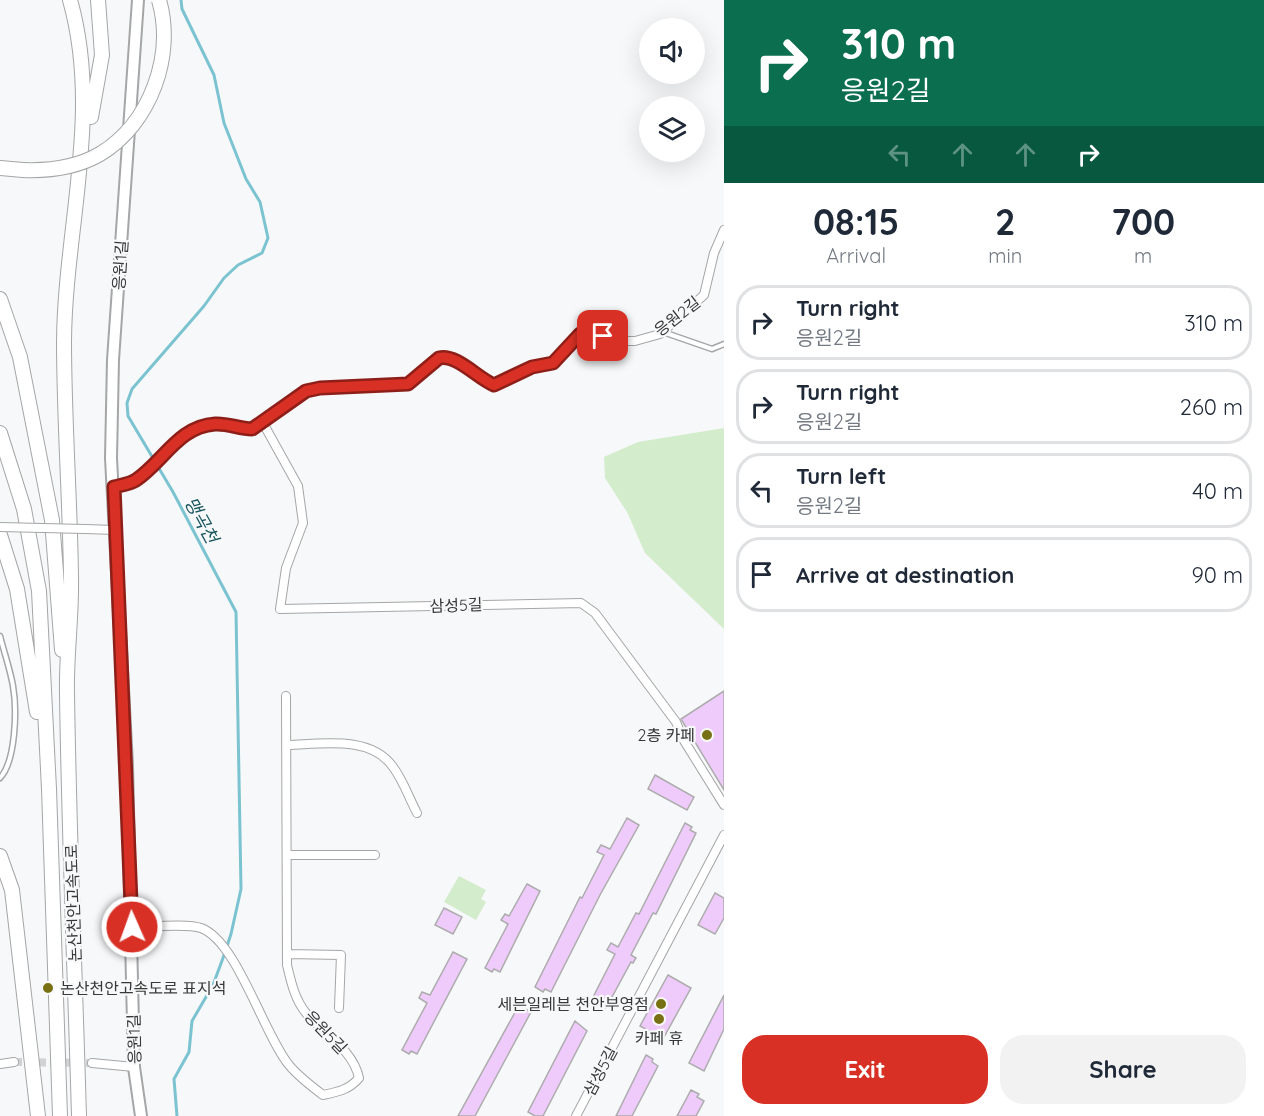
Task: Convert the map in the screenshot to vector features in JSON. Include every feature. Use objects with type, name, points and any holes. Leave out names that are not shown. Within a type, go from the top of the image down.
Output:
[{"type":"highway","points":[[67,691],[71,580],[64,385],[65,298],[80,172],[84,102],[82,61],[70,0]]},
{"type":"highway","points":[[80,172],[101,69],[102,41],[98,0]]},
{"type":"highway","points":[[0,168],[23,170],[60,168],[87,160],[111,147],[133,126],[150,98],[160,68],[164,38],[159,0]]},
{"type":"highway","points":[[0,299],[20,357],[52,520],[60,632],[67,691]]},
{"type":"highway","points":[[0,433],[24,509],[39,591],[49,789]]},
{"type":"highway","points":[[0,535],[16,589],[49,789]]},
{"type":"highway","name":"논산천안고속도로","points":[[67,691],[79,1116]]},
{"type":"highway","name":"논산천안고속도로","points":[[49,789],[60,1116]]},
{"type":"highway","points":[[0,856],[12,890],[38,1116]]},
{"type":"street","name":"응원1길","points":[[138,0],[113,360],[111,458],[132,927],[134,1067],[141,1116]]},
{"type":"street","name":"응원2길","points":[[114,487],[134,481],[158,461],[172,444],[190,432],[214,424],[252,429],[306,391],[320,388],[408,384],[439,358],[444,357],[456,361],[484,381],[494,385],[532,367],[553,363],[580,334],[590,332],[622,341],[635,341],[662,331],[704,295],[714,253],[724,230]]},
{"type":"street","name":"삼성5길","points":[[263,423],[298,486],[303,523],[286,568],[280,609],[581,603],[595,613],[676,722],[683,739],[724,805]]},
{"type":"street","points":[[0,527],[115,530]]},
{"type":"street","name":"응원5길","points":[[132,927],[198,926],[209,932],[234,963],[274,1042],[289,1065],[323,1095],[344,1090],[359,1078],[357,1068],[349,1056],[305,1012],[292,987],[288,954],[286,696]]},
{"type":"street","points":[[288,745],[351,744],[365,747],[383,756],[394,767],[417,813]]},
{"type":"street","name":"삼성5길","points":[[576,1116],[724,835]]},
{"type":"street","points":[[289,855],[375,855]]},
{"type":"street","points":[[288,954],[341,955],[339,1008]]},
{"type":"street","points":[[0,1064],[14,1062]]},
{"type":"street","points":[[92,1063],[134,1067]]},
{"type":"lane","points":[[662,331],[712,349],[724,344]]},
{"type":"lane","points":[[0,636],[13,688],[14,714],[7,770],[0,778]]},
{"type":"green space","points":[[724,428],[724,629],[645,553],[627,512],[605,478],[604,457],[638,442]]},
{"type":"green space","points":[[459,876],[486,890],[481,899],[486,902],[476,920],[444,902]]},
{"type":"building","points":[[724,691],[724,790],[681,719]]},
{"type":"building","points":[[655,775],[694,797],[687,810],[648,789]]},
{"type":"building","points":[[627,818],[639,825],[600,895],[551,992],[545,989],[543,992],[535,987],[580,897],[582,898],[604,855],[597,852],[601,845],[610,849]]},
{"type":"building","points":[[685,823],[692,827],[690,830],[696,833],[656,914],[653,913],[631,955],[636,958],[633,963],[631,962],[606,1008],[590,1003],[615,954],[607,950],[611,943],[618,947],[636,913],[639,914]]},
{"type":"building","points":[[527,884],[540,891],[500,972],[494,969],[492,972],[485,968],[508,924],[501,920],[505,914],[509,916]]},
{"type":"building","points":[[715,893],[724,898],[724,918],[715,934],[698,925]]},
{"type":"building","points":[[444,908],[462,917],[453,934],[435,925]]},
{"type":"building","points":[[453,952],[467,959],[417,1054],[411,1051],[409,1054],[402,1050],[427,1003],[419,998],[422,992],[430,995]]},
{"type":"building","points":[[668,975],[691,988],[663,1039],[640,1026]]},
{"type":"building","points":[[724,995],[724,1029],[704,1071],[689,1063]]},
{"type":"building","points":[[519,1005],[531,1012],[475,1116],[458,1116]]},
{"type":"building","points":[[575,1021],[587,1031],[543,1116],[535,1116],[528,1112]]},
{"type":"building","points":[[646,1055],[658,1066],[632,1116],[616,1116]]},
{"type":"building","points":[[691,1090],[699,1094],[697,1097],[704,1101],[696,1116],[677,1116]]},
{"type":"waterway","name":"맹곡천","points":[[177,1116],[174,1079],[189,1052],[192,1021],[213,985],[223,958],[241,889],[236,612],[173,492],[128,416],[127,403],[132,389],[204,306],[224,278],[238,265],[262,253],[268,238],[260,202],[246,179],[224,123],[214,75],[182,9],[181,0]]},
{"type":"tunnel","points":[[14,1062],[92,1063]]},
{"type":"place","name":"2층 카페","points":[[707,735]]},
{"type":"place","name":"논산천안고속도로 표지석","points":[[48,988]]},
{"type":"place","name":"세븐일레븐 천안부영점","points":[[661,1004]]},
{"type":"place","name":"카페 휴","points":[[659,1019]]},
{"type":"route","points":[[132,927],[114,487],[134,481],[154,465],[172,444],[190,432],[214,424],[252,429],[306,391],[320,388],[408,384],[419,377],[429,365],[444,357],[450,357],[484,381],[494,385],[511,379],[532,367],[553,363],[580,334],[590,332],[603,336]]}]
